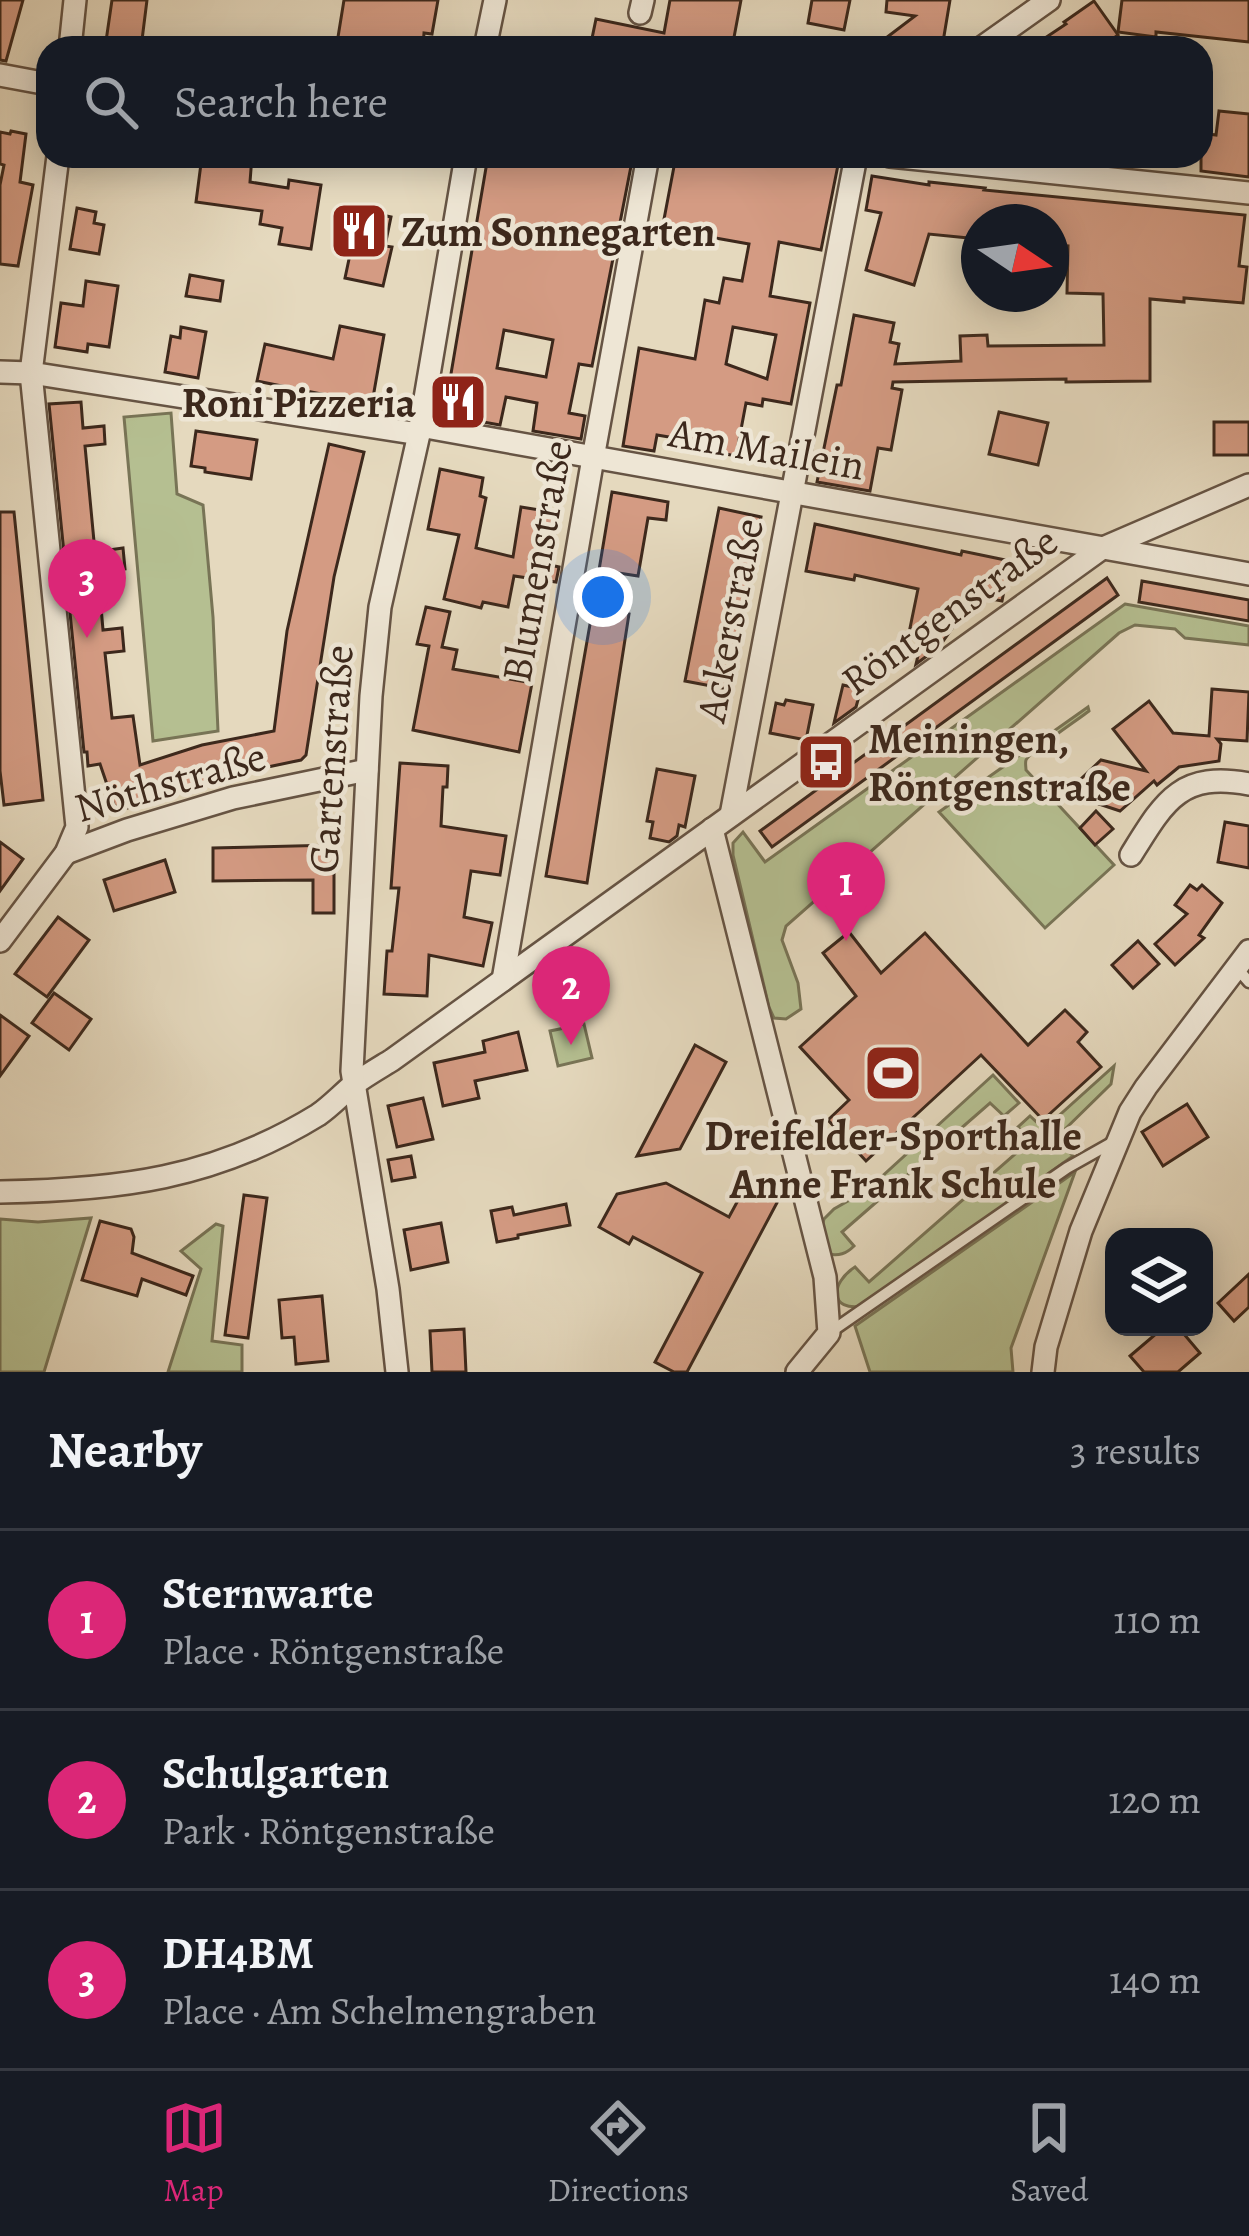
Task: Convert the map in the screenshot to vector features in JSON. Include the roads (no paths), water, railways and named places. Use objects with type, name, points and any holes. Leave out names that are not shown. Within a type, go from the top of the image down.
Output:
[{"type":"street","points":[[71,36],[75,0]]},
{"type":"street","points":[[488,36],[495,0]]},
{"type":"street","points":[[998,36],[1049,0]]},
{"type":"street","points":[[0,75],[36,82]]},
{"type":"street","points":[[0,940],[66,853],[77,827],[31,373],[57,168]]},
{"type":"street","name":"Gartenstraße","points":[[397,1372],[388,1289],[352,1085],[367,770],[380,607],[419,430],[464,168]]},
{"type":"street","name":"Blumenstraße","points":[[503,980],[646,168]]},
{"type":"street","name":"Ackerstraße","points":[[731,815],[854,168]]},
{"type":"street","points":[[1003,168],[1249,194]]},
{"type":"street","name":"Am Mailein","points":[[0,372],[593,458],[1249,574]]},
{"type":"street","name":"Röntgenstraße","points":[[0,1192],[159,1180],[202,1168],[320,1113],[352,1085],[1101,549],[1249,485]]},
{"type":"street","name":"Nöthstraße","points":[[66,853],[233,798],[367,770]]},
{"type":"street","points":[[1131,855],[1159,810],[1181,790],[1207,780],[1249,784]]},
{"type":"street","points":[[712,829],[825,1277],[830,1333],[797,1372]]},
{"type":"street","points":[[1043,1372],[1046,1347],[1082,1231],[1117,1140],[1146,1087],[1245,967]]},
{"type":"lane","points":[[830,1333],[1067,1168],[1117,1140]]},
{"type":"place","name":"Zum Sonnegarten","points":[[359,231]]},
{"type":"place","name":"Roni Pizzeria","points":[[458,402]]},
{"type":"place","name":"DH4BM","points":[[87,638]]},
{"type":"place","name":"Meiningen, Röntgenstraße","points":[[826,762]]},
{"type":"place","name":"Sternwarte","points":[[846,941]]},
{"type":"place","name":"Schulgarten","points":[[571,1045]]},
{"type":"place","name":"Dreifelder-Sporthalle Anne Frank Schule","points":[[893,1073]]}]
